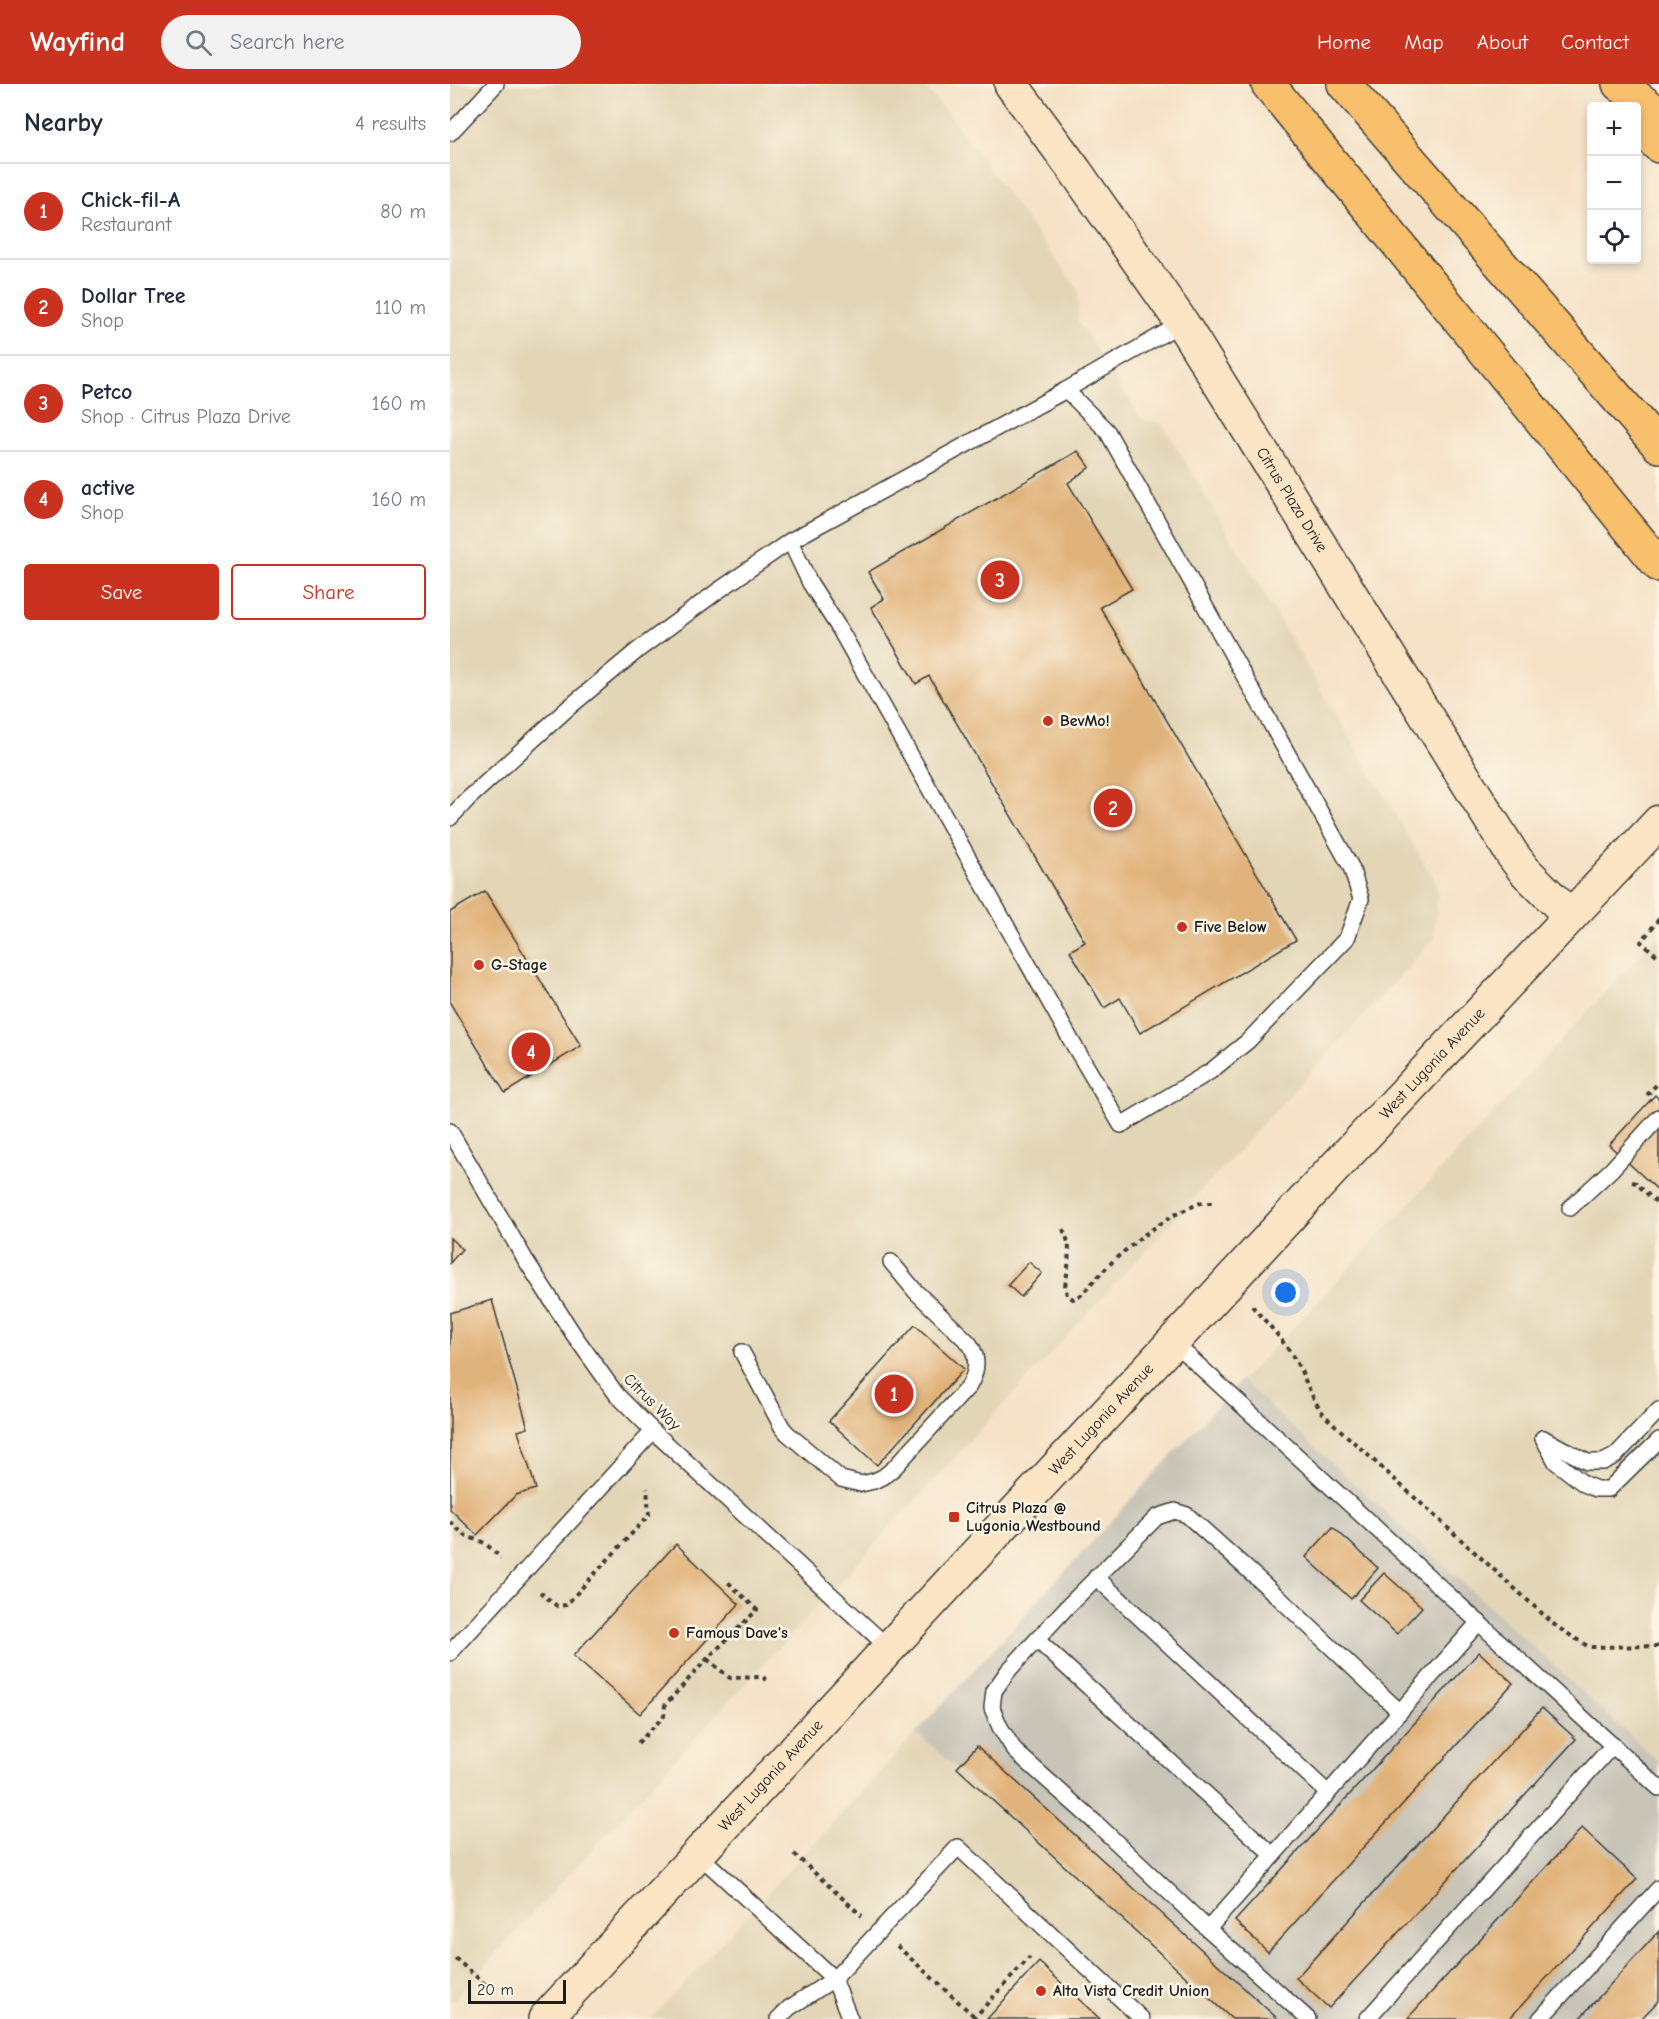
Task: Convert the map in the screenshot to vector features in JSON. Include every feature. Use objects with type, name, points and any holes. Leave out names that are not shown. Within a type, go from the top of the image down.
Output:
[{"type":"highway","points":[[1268,84],[1659,565]]},
{"type":"highway","points":[[1344,84],[1659,446]]},
{"type":"highway","points":[[1594,84],[1613,102]]},
{"type":"highway","points":[[1619,84],[1659,114]]},
{"type":"highway","points":[[1641,129],[1659,146]]},
{"type":"main road","name":"Citrus Plaza Drive","points":[[1011,84],[1182,323],[1512,854],[1524,870],[1570,916]]},
{"type":"main road","name":"West Lugonia Avenue","points":[[545,2019],[1230,1280],[1659,822]]},
{"type":"lane","points":[[450,133],[496,84]]},
{"type":"lane","points":[[450,818],[567,709],[638,650],[790,541],[1066,390],[1182,323]]},
{"type":"lane","points":[[790,541],[810,583],[839,628],[1121,1125],[1211,1071],[1248,1041],[1347,938],[1362,898],[1351,867],[1107,431],[1066,390]]},
{"type":"lane","points":[[1570,1208],[1612,1169],[1659,1117]]},
{"type":"lane","name":"Citrus Way","points":[[450,1131],[525,1258],[574,1335],[617,1395],[653,1431],[889,1648]]},
{"type":"lane","points":[[742,1352],[787,1433],[841,1479],[861,1484],[883,1477],[969,1386],[975,1375],[976,1363],[969,1343],[916,1292],[891,1262]]},
{"type":"lane","points":[[1173,1342],[1659,1788]]},
{"type":"lane","points":[[1659,1410],[1615,1456],[1603,1462],[1587,1462],[1543,1438],[1556,1462],[1584,1484],[1596,1489],[1609,1489],[1659,1440]]},
{"type":"lane","points":[[450,1653],[653,1431]]},
{"type":"lane","points":[[1308,2019],[1015,1750],[1000,1727],[992,1708],[994,1690],[1008,1671],[1096,1577],[1157,1517],[1174,1511],[1187,1515],[1400,1712]]},
{"type":"lane","points":[[1096,1577],[1329,1793]]},
{"type":"lane","points":[[1208,1929],[1479,1622]]},
{"type":"lane","points":[[1037,1640],[1273,1855]]},
{"type":"lane","points":[[1367,2019],[1613,1745]]},
{"type":"lane","points":[[778,2019],[789,2008],[834,1979],[958,1847],[1142,2019]]},
{"type":"lane","points":[[698,1854],[834,1979],[850,2019]]},
{"type":"lane","points":[[1540,2019],[1659,1888]]},
{"type":"path","points":[[1659,919],[1641,942],[1659,957]]},
{"type":"path","points":[[1063,1229],[1068,1244],[1065,1287],[1067,1294],[1073,1299],[1080,1296],[1114,1260],[1172,1216],[1200,1203],[1214,1203]]},
{"type":"path","points":[[1230,1280],[1284,1344],[1298,1366],[1315,1405],[1326,1417],[1557,1627],[1588,1647],[1659,1646]]},
{"type":"path","points":[[540,1592],[557,1606],[566,1605],[649,1515],[647,1488]]},
{"type":"path","points":[[450,1522],[466,1536],[485,1543],[501,1557]]},
{"type":"path","points":[[638,1743],[664,1716],[665,1705],[707,1659],[757,1610],[728,1582]]},
{"type":"path","points":[[707,1659],[730,1678],[762,1677],[769,1681]]},
{"type":"path","points":[[973,2019],[1030,1957]]},
{"type":"path","points":[[455,1958],[488,1987]]},
{"type":"shaded area","points":[[450,84],[922,84],[951,117],[1078,290],[1078,322],[1141,419],[1162,423],[1438,886],[1434,939],[450,2003]]},
{"type":"shaded area","points":[[1659,935],[1659,1762],[1241,1380],[1299,1322]]},
{"type":"shaded area","points":[[1241,1380],[1659,1762],[1659,2019],[1232,2019],[916,1733]]},
{"type":"shaded area","points":[[916,1733],[957,1768],[1232,2019],[651,2019]]},
{"type":"building","points":[[1078,451],[1090,467],[1068,483],[1132,589],[1100,607],[1296,940],[1140,1033],[1120,998],[1104,1008],[1070,951],[1085,942],[929,676],[916,684],[871,607],[884,599],[868,572]]},
{"type":"building","points":[[485,891],[581,1046],[505,1093],[450,1003],[450,912]]},
{"type":"building","points":[[1655,1095],[1659,1099],[1659,1191],[1609,1145]]},
{"type":"building","points":[[450,1238],[462,1249],[450,1263]]},
{"type":"building","points":[[1029,1262],[1042,1273],[1021,1297],[1008,1285]]},
{"type":"building","points":[[492,1300],[528,1428],[518,1431],[536,1489],[516,1495],[477,1535],[450,1509],[450,1313]]},
{"type":"building","points":[[915,1325],[964,1369],[877,1465],[829,1421]]},
{"type":"building","points":[[1333,1527],[1378,1568],[1351,1599],[1306,1557]]},
{"type":"building","points":[[676,1544],[739,1604],[640,1714],[573,1656]]},
{"type":"building","points":[[1384,1573],[1422,1607],[1397,1634],[1359,1600]]},
{"type":"building","points":[[1479,1652],[1513,1683],[1268,1952],[1235,1921]]},
{"type":"building","points":[[1542,1708],[1576,1739],[1329,2008],[1296,1978]]},
{"type":"building","points":[[977,1746],[1278,2019],[1232,2019],[957,1768]]},
{"type":"building","points":[[1582,1828],[1637,1879],[1509,2019],[1407,2019]]},
{"type":"building","points":[[1659,1931],[1659,2000],[1641,2019],[1579,2019]]},
{"type":"building","name":"Alta Vista Credit Union","points":[[1039,1962],[1100,2019],[987,2019]]},
{"type":"place","name":"Petco","points":[[1000,580]]},
{"type":"place","name":"BevMo!","points":[[1048,721]]},
{"type":"place","name":"Dollar Tree","points":[[1113,808]]},
{"type":"place","name":"Five Below","points":[[1182,927]]},
{"type":"place","name":"G-Stage","points":[[479,965]]},
{"type":"place","name":"active","points":[[531,1052]]},
{"type":"place","name":"Chick-fil-A","points":[[894,1394]]},
{"type":"place","name":"Citrus Plaza @ Lugonia Westbound","points":[[954,1517]]},
{"type":"place","name":"Famous Dave's","points":[[674,1633]]},
{"type":"place","name":"Alta Vista Credit Union","points":[[1041,1991]]}]
